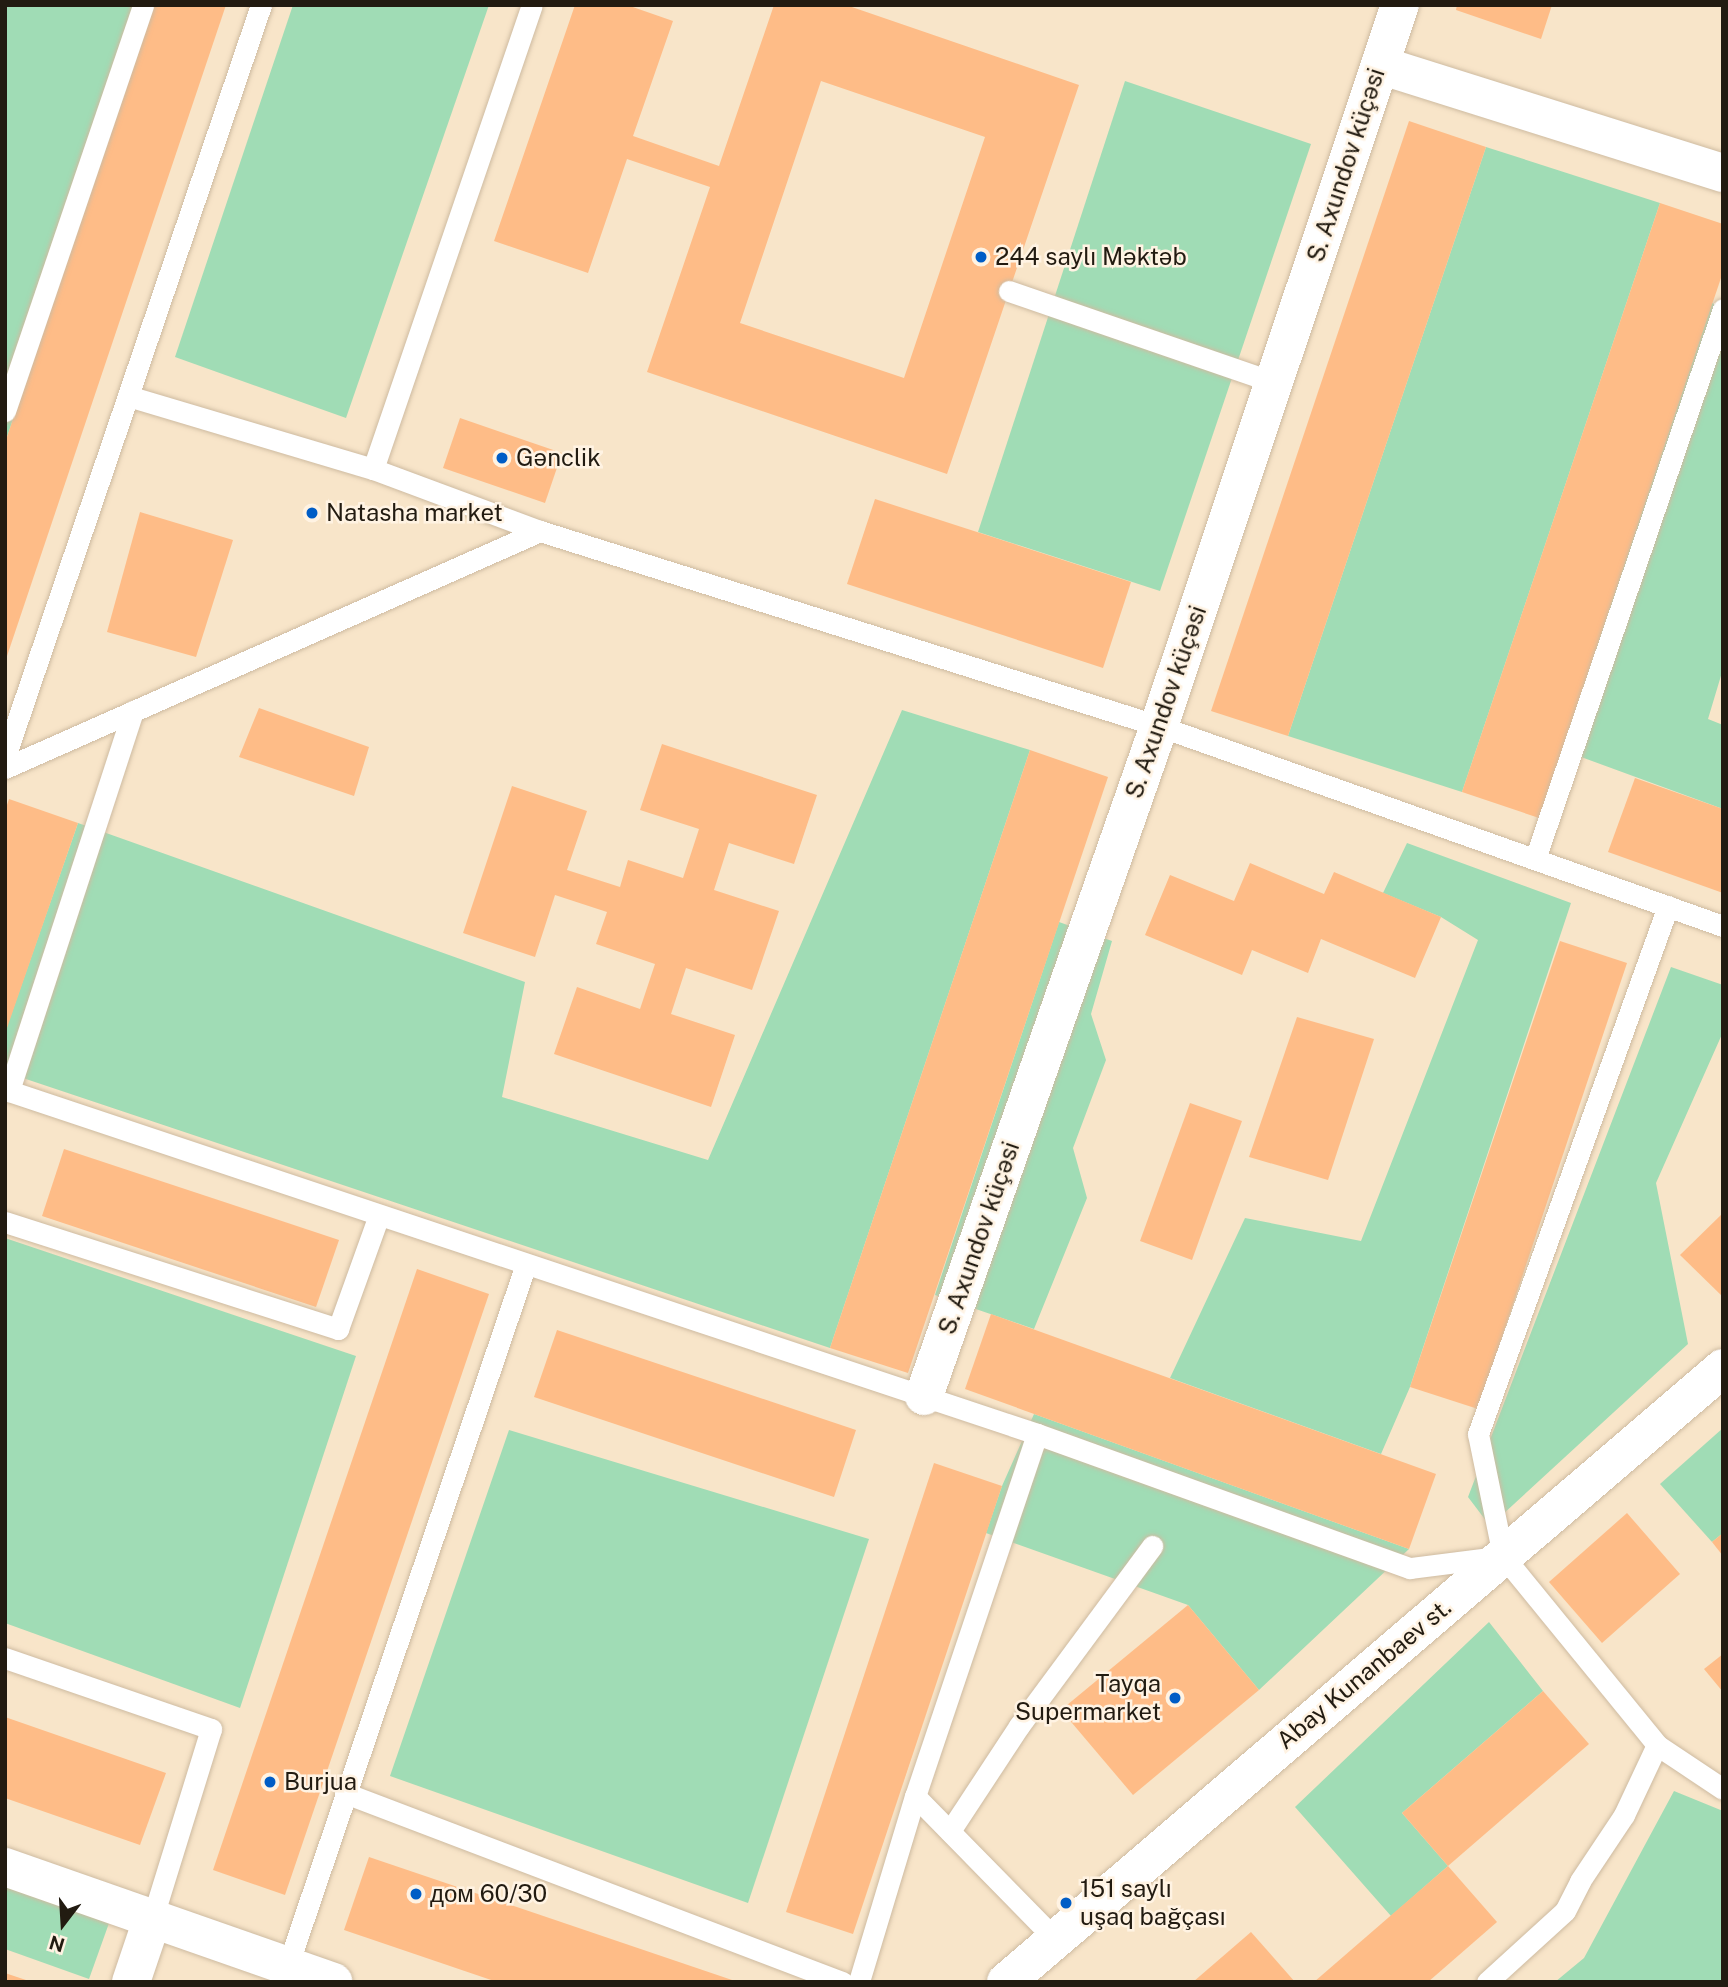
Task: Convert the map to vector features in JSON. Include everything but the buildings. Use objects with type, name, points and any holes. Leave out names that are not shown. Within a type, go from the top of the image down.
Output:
[{"type":"street","name":"S. Axundov küçəsi","points":[[924,1396],[1159,726],[1399,5]]},
{"type":"street","points":[[1380,65],[1723,173]]},
{"type":"street","name":"Abay Kunanbaev st.","points":[[1006,1982],[1723,1368]]},
{"type":"street","points":[[5,1867],[332,1982]]},
{"type":"street","points":[[131,1982],[152,1920]]},
{"type":"lane","points":[[5,411],[143,5]]},
{"type":"lane","points":[[5,757],[261,5]]},
{"type":"lane","points":[[373,469],[532,5]]},
{"type":"lane","points":[[1009,291],[1274,382]]},
{"type":"lane","points":[[1535,859],[1723,309]]},
{"type":"lane","points":[[128,396],[373,469],[540,531],[1159,726],[1723,926]]},
{"type":"lane","points":[[5,768],[540,531]]},
{"type":"lane","points":[[133,712],[7,1097],[379,1215],[924,1396],[1410,1568],[1503,1556]]},
{"type":"lane","points":[[1668,906],[1478,1434],[1503,1556],[1657,1745],[1723,1789]]},
{"type":"lane","points":[[5,1222],[338,1329],[379,1215]]},
{"type":"lane","points":[[288,1965],[526,1264]]},
{"type":"lane","points":[[859,1982],[915,1797],[1037,1434]]},
{"type":"lane","points":[[950,1831],[1019,1726],[1153,1546]]},
{"type":"lane","points":[[5,1658],[211,1729],[152,1920]]},
{"type":"lane","points":[[1488,1982],[1565,1911],[1580,1881],[1624,1815],[1657,1745]]},
{"type":"lane","points":[[345,1793],[842,1982]]},
{"type":"lane","points":[[915,1797],[1055,1938]]},
{"type":"green space","points":[[5,5],[152,5],[5,443]]},
{"type":"green space","points":[[293,5],[489,5],[346,418],[175,357]]},
{"type":"green space","points":[[1125,81],[1311,144],[1160,591],[978,532]]},
{"type":"green space","points":[[1486,147],[1660,203],[1462,792],[1288,736]]},
{"type":"green space","points":[[1712,303],[1723,308],[1723,669],[1708,719],[1723,725],[1723,809],[1562,750]]},
{"type":"green space","points":[[902,710],[1030,750],[830,1348],[5,1072],[5,1032],[78,823],[525,982],[502,1097],[708,1160]]},
{"type":"green space","points":[[1407,843],[1571,903],[1410,1387],[1381,1454],[1170,1378],[1245,1218],[1361,1241],[1478,940],[1441,917],[1383,893]]},
{"type":"green space","points":[[1059,922],[1112,941],[1091,1014],[1106,1060],[1073,1148],[1087,1198],[1034,1329],[935,1295]]},
{"type":"green space","points":[[1671,967],[1723,985],[1723,1032],[1656,1183],[1688,1344],[1490,1526],[1468,1497]]},
{"type":"green space","points":[[5,1238],[356,1356],[240,1708],[5,1623]]},
{"type":"green space","points":[[1034,1414],[1409,1549],[1259,1690],[1188,1605],[986,1533],[1002,1486]]},
{"type":"green space","points":[[1723,1428],[1723,1533],[1712,1542],[1660,1484]]},
{"type":"green space","points":[[509,1430],[869,1539],[748,1903],[390,1776]]},
{"type":"green space","points":[[1489,1622],[1543,1691],[1402,1813],[1448,1866],[1391,1916],[1295,1807]]},
{"type":"green space","points":[[1674,1791],[1723,1811],[1723,1982],[1555,1982],[1584,1958]]},
{"type":"green space","points":[[5,1874],[113,1912],[89,1979],[5,1949]]},
{"type":"place","name":"244 saylı Məktəb","points":[[981,257]]},
{"type":"place","name":"Gənclik","points":[[502,458]]},
{"type":"place","name":"Natasha market","points":[[312,513]]},
{"type":"place","name":"Tayqa Supermarket","points":[[1175,1698]]},
{"type":"place","name":"Burjua","points":[[270,1782]]},
{"type":"place","name":"дом 60/30","points":[[416,1894]]},
{"type":"place","name":"151 saylı uşaq bağçası","points":[[1066,1903]]}]
